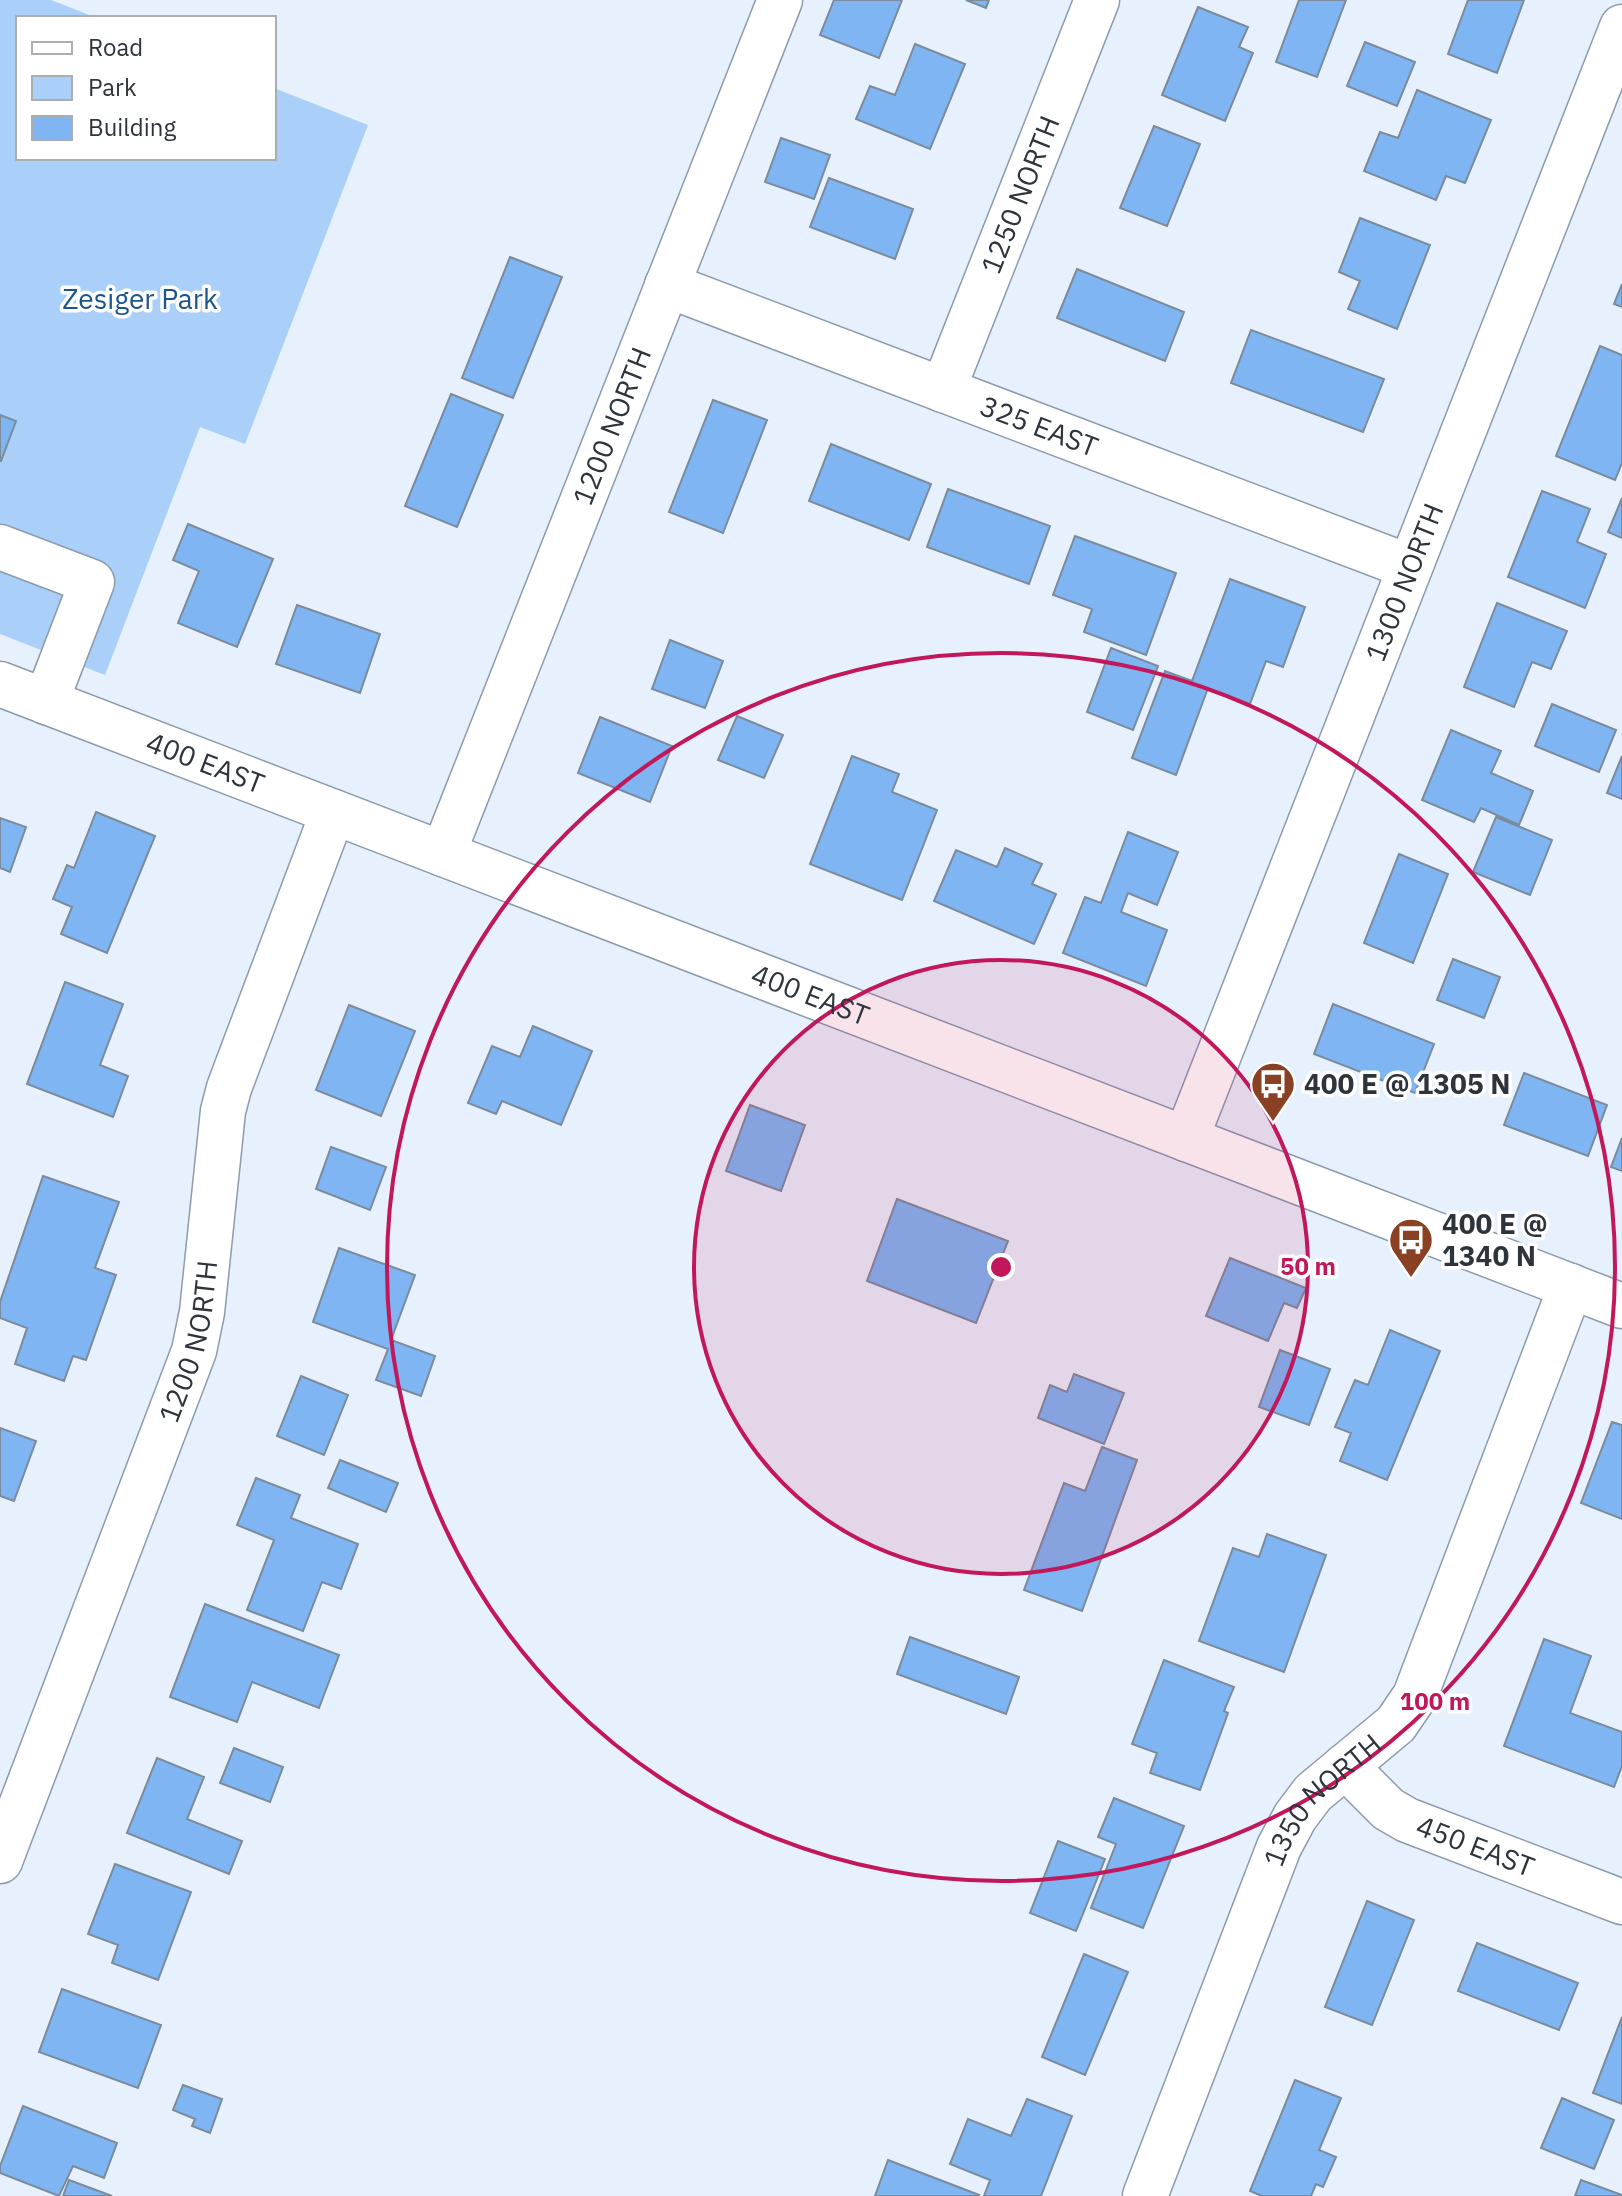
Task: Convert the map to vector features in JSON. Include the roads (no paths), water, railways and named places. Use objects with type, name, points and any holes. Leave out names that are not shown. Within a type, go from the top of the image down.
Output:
[{"type":"street","name":"1200 NORTH","points":[[443,854],[780,0]]},
{"type":"street","name":"1250 NORTH","points":[[943,390],[1097,0]]},
{"type":"street","name":"1300 NORTH","points":[[1186,1139],[1622,27]]},
{"type":"street","name":"325 EAST","points":[[667,285],[1410,567]]},
{"type":"street","points":[[0,547],[92,582],[46,702]]},
{"type":"street","name":"400 EAST","points":[[0,684],[1622,1306]]},
{"type":"street","name":"1200 NORTH","points":[[0,1861],[194,1351],[202,1312],[223,1111],[333,812]]},
{"type":"street","name":"1350 NORTH","points":[[1145,2196],[1279,1847],[1295,1817],[1313,1793],[1396,1724],[1415,1696],[1571,1286]]},
{"type":"street","name":"450 EAST","points":[[1345,1766],[1388,1809],[1407,1820],[1622,1902]]},
{"type":"place","name":"400 E @ 1305 N","points":[[1273,1123]]},
{"type":"place","name":"400 E @ 1340 N","points":[[1411,1279]]},
{"type":"park label","name":"Zesiger Park","points":[[140,299]]}]
